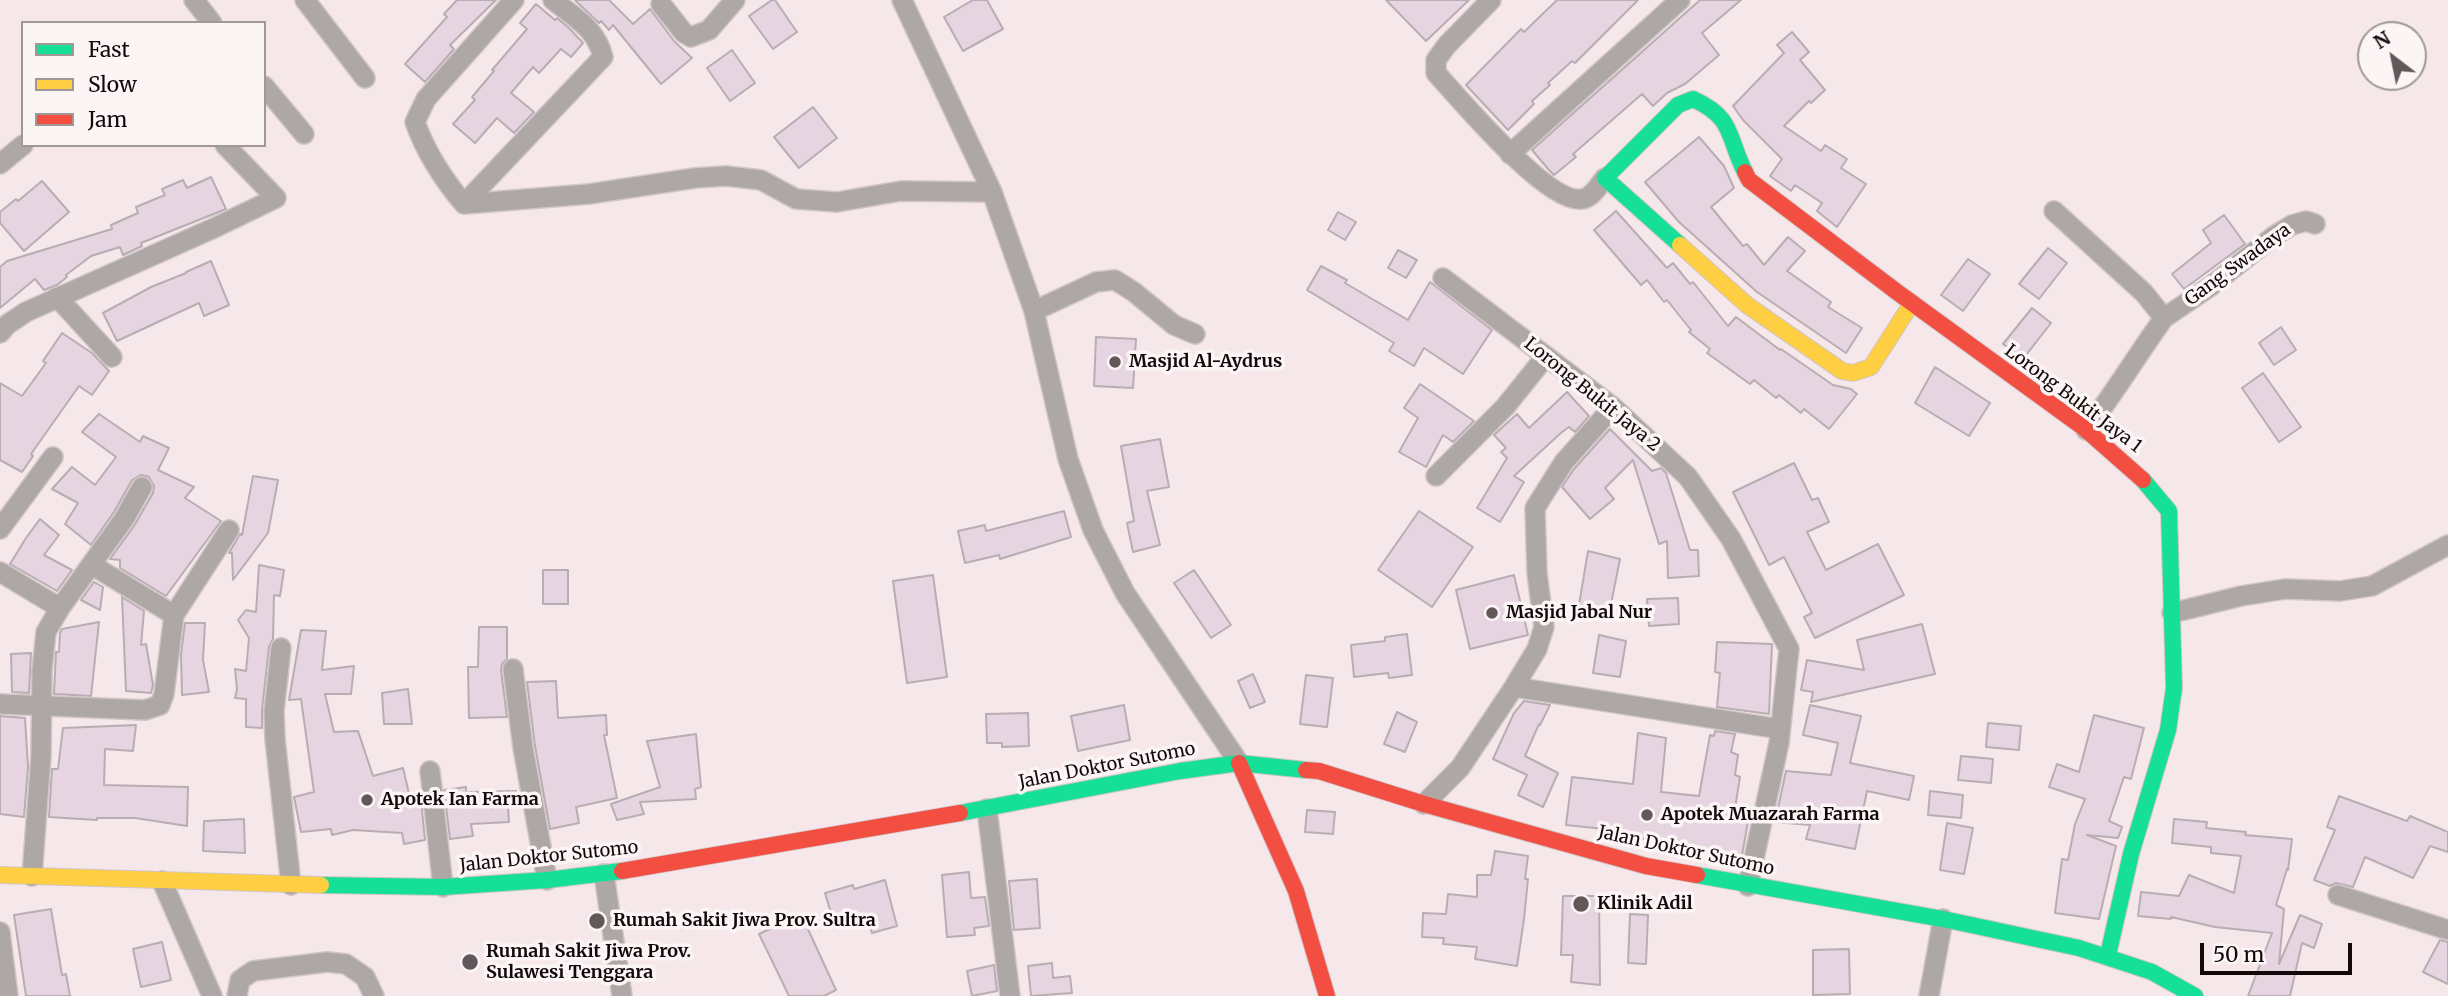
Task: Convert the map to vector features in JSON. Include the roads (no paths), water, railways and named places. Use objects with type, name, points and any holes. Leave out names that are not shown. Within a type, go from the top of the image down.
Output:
[{"type":"street","points":[[194,0],[210,21]]},
{"type":"street","points":[[304,0],[365,78]]},
{"type":"street","points":[[464,204],[441,176],[421,140],[415,122],[426,99],[514,0]]},
{"type":"street","points":[[464,204],[603,57],[593,33],[553,0]]},
{"type":"street","points":[[661,4],[684,33],[691,37],[709,30],[734,0]]},
{"type":"street","points":[[902,0],[992,192],[1034,312],[1068,459],[1093,530],[1125,593],[1239,763],[1296,891],[1327,996]]},
{"type":"street","points":[[1491,0],[1447,45],[1436,60],[1436,72],[1510,154],[1565,195],[1579,200],[1588,197],[1611,173],[1747,305],[1842,371],[1853,373],[1871,367],[1912,303]]},
{"type":"street","points":[[1510,154],[1680,0]]},
{"type":"street","points":[[266,88],[304,134]]},
{"type":"street","name":"Lorong Bukit Jaya 1","points":[[1611,173],[1678,105],[1693,99],[1709,104],[1723,117],[1734,138],[1739,164],[1749,180],[2086,430],[2130,466],[2169,511],[2174,688],[2168,730],[2131,854],[2108,956]]},
{"type":"street","points":[[0,164],[21,147]]},
{"type":"street","points":[[0,333],[26,312],[214,229],[276,198],[227,147]]},
{"type":"street","points":[[464,204],[589,194],[726,176],[761,180],[796,199],[837,202],[901,191],[992,192]]},
{"type":"street","points":[[2054,211],[2144,293],[2164,318]]},
{"type":"street","name":"Gang Swadaya","points":[[2086,430],[2164,318],[2211,286],[2274,236],[2292,225],[2306,221],[2315,224]]},
{"type":"street","name":"Lorong Bukit Jaya 2","points":[[1443,278],[1613,407],[1688,477],[1731,539],[1789,649],[1779,743],[1748,886]]},
{"type":"street","points":[[1034,312],[1096,282],[1115,280],[1174,325],[1195,334]]},
{"type":"street","points":[[57,297],[112,357]]},
{"type":"street","points":[[1436,476],[1505,407],[1546,356]]},
{"type":"street","points":[[1424,804],[1460,768],[1537,649],[1544,627],[1537,573],[1535,508],[1564,462],[1613,407]]},
{"type":"street","points":[[0,529],[53,457]]},
{"type":"street","points":[[32,876],[46,632],[142,487]]},
{"type":"street","points":[[0,704],[145,710],[160,705],[164,694],[174,615],[229,530]]},
{"type":"street","points":[[2172,613],[2241,596],[2285,589],[2340,591],[2372,586],[2448,545]]},
{"type":"street","points":[[92,565],[174,615]]},
{"type":"street","points":[[0,572],[60,608]]},
{"type":"street","points":[[281,648],[274,711],[275,739],[290,885]]},
{"type":"street","points":[[513,669],[523,748],[547,880]]},
{"type":"street","points":[[1514,687],[1780,729]]},
{"type":"street","name":"Jalan Doktor Sutomo","points":[[0,875],[290,885],[443,887],[547,880],[604,874],[986,809],[1123,781],[1239,763],[1319,771],[1424,804],[1646,866],[1943,919],[2108,956],[2152,972],[2196,996]]},
{"type":"street","points":[[430,771],[443,887]]},
{"type":"street","points":[[986,809],[1010,996]]},
{"type":"street","points":[[604,874],[622,996]]},
{"type":"street","points":[[162,881],[212,996]]},
{"type":"street","points":[[2338,895],[2448,930]]},
{"type":"street","points":[[1929,996],[1943,919]]},
{"type":"street","points":[[0,932],[8,996]]},
{"type":"street","points":[[237,996],[240,981],[253,971],[327,962],[346,964],[365,977],[374,996]]},
{"type":"place","name":"Masjid Al-Aydrus","points":[[1115,362]]},
{"type":"place","name":"Masjid Jabal Nur","points":[[1492,613]]},
{"type":"place","name":"Apotek Ian Farma","points":[[367,800]]},
{"type":"place","name":"Apotek Muazarah Farma","points":[[1647,815]]},
{"type":"place","name":"Klinik Adil","points":[[1581,904]]},
{"type":"place","name":"Rumah Sakit Jiwa Prov. Sultra","points":[[597,921]]},
{"type":"place","name":"Rumah Sakit Jiwa Prov. Sulawesi Tenggara","points":[[470,962]]}]
